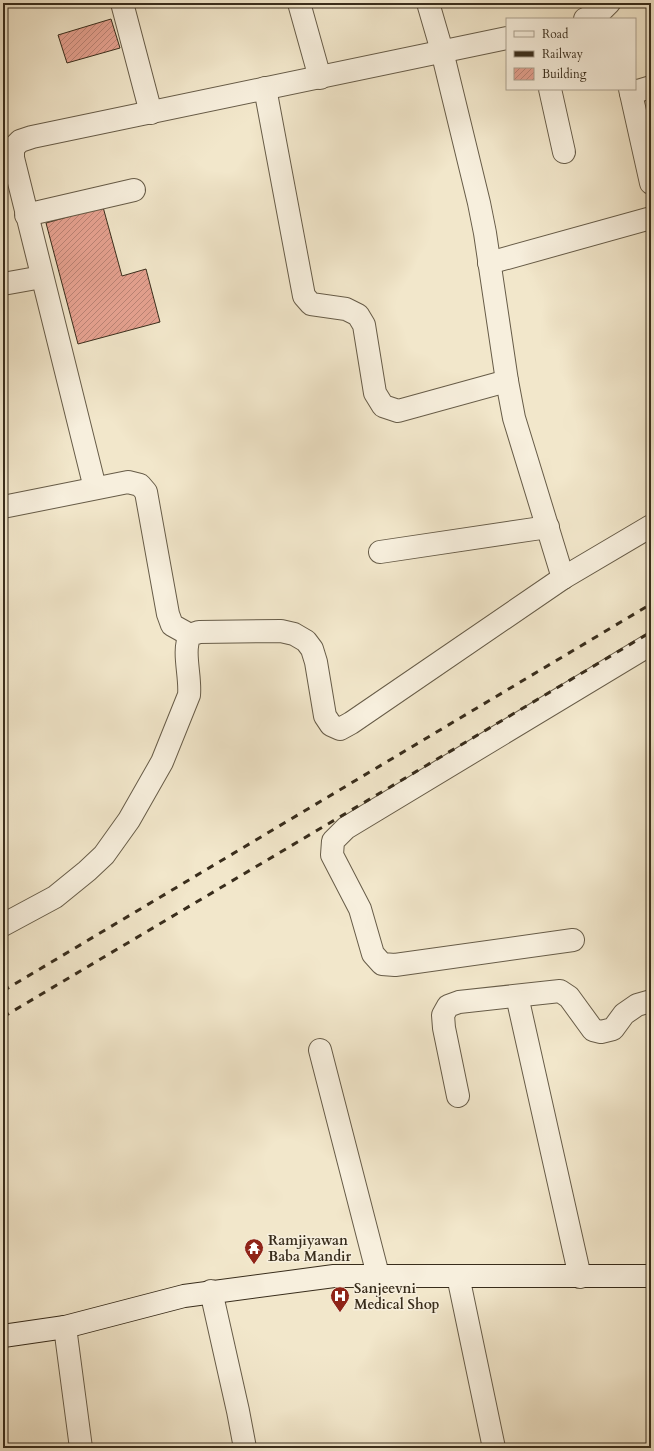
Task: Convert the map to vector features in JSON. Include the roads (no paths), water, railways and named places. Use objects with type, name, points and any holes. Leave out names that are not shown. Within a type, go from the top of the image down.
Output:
[{"type":"street","points":[[122,3],[151,113]]},
{"type":"street","points":[[299,3],[320,78]]},
{"type":"street","points":[[428,3],[442,51],[479,202],[514,418],[563,578]]},
{"type":"street","points":[[587,18],[610,9]]},
{"type":"street","points":[[95,488],[26,215],[13,158],[13,148],[20,141],[32,137],[506,38]]},
{"type":"street","points":[[265,88],[304,296],[311,304],[346,309],[358,315],[364,325],[375,393],[383,406],[398,411],[507,381]]},
{"type":"street","points":[[550,90],[564,152]]},
{"type":"street","points":[[637,90],[651,183]]},
{"type":"street","points":[[26,215],[134,190]]},
{"type":"street","points":[[489,263],[651,218]]},
{"type":"street","points":[[3,284],[42,277]]},
{"type":"street","points":[[3,506],[128,482],[140,485],[146,492],[168,614],[172,625],[190,635]]},
{"type":"street","points":[[3,925],[55,897],[87,871],[104,855],[129,820],[162,762],[189,695],[190,686],[186,643],[190,635],[199,632],[281,631],[294,634],[306,641],[312,649],[316,662],[325,716],[331,725],[340,729],[352,723],[563,578],[651,526]]},
{"type":"street","points":[[380,552],[548,527]]},
{"type":"street","points":[[573,940],[395,965],[382,964],[373,954],[360,909],[332,855],[334,841],[346,828],[651,644]]},
{"type":"street","points":[[458,1096],[444,1028],[443,1015],[448,1006],[459,1002],[560,991],[569,997],[593,1030],[601,1032],[613,1029],[624,1014],[637,1005],[651,1001]]},
{"type":"street","points":[[517,996],[580,1277]]},
{"type":"street","points":[[320,1050],[378,1275]]},
{"type":"street","points":[[3,1336],[65,1327],[184,1296],[334,1276],[651,1276]]},
{"type":"street","points":[[458,1276],[494,1448]]},
{"type":"street","points":[[211,1292],[238,1410],[245,1448]]},
{"type":"street","points":[[65,1327],[81,1448]]},
{"type":"railway","points":[[3,991],[651,604]]},
{"type":"railway","points":[[3,1017],[651,632]]},
{"type":"place","name":"Ramjiyawan Baba Mandir","points":[[254,1265]]},
{"type":"place","name":"Sanjeevni Medical Shop","points":[[340,1313]]}]
